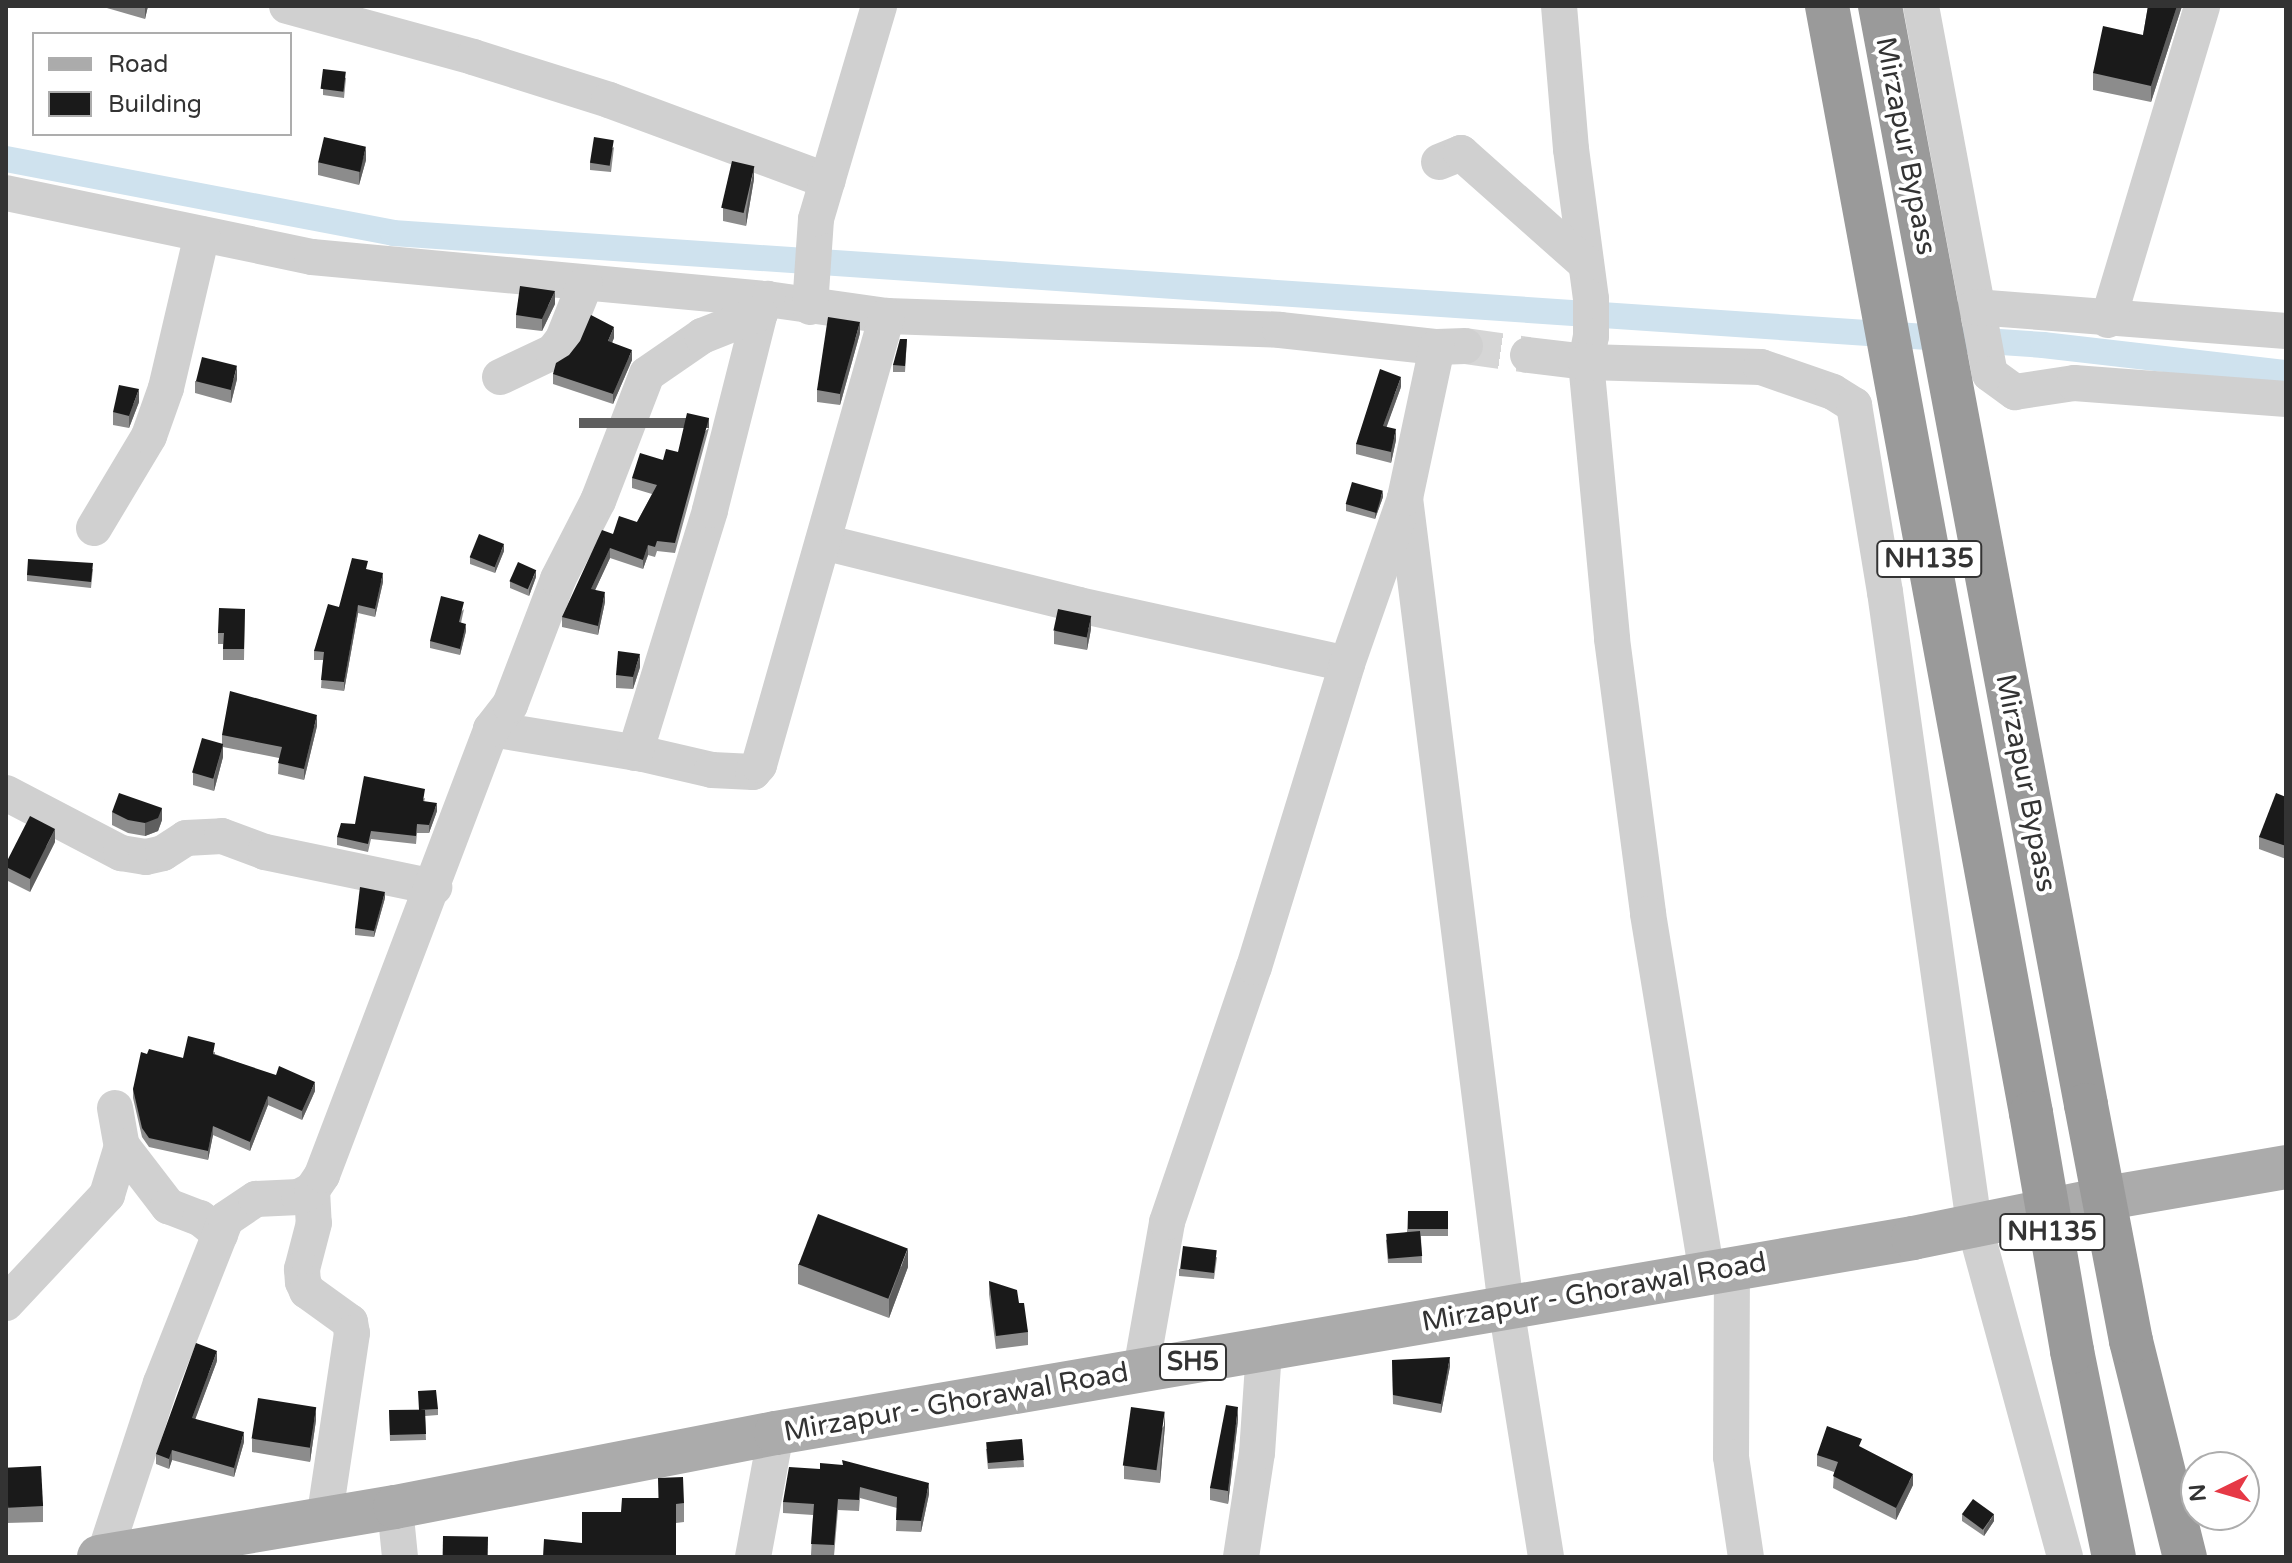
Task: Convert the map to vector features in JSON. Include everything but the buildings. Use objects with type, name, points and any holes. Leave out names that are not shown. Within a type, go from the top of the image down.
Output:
[{"type":"highway","name":"Mirzapur Bypass","points":[[1827,6],[2072,1351],[2114,1557]]},
{"type":"highway","name":"Mirzapur Bypass","points":[[1880,6],[2131,1341],[2185,1557]]},
{"type":"main road","name":"Mirzapur - Ghorawal Road","points":[[102,1557],[395,1507],[776,1433],[1720,1271],[2286,1167]]},
{"type":"street","points":[[287,6],[473,57],[609,100],[828,181]]},
{"type":"street","points":[[812,291],[816,219],[879,6]]},
{"type":"street","points":[[1559,6],[1571,149],[1588,282],[1588,349],[1612,639],[1648,914],[1720,1271],[1731,1457],[1746,1557]]},
{"type":"street","points":[[1921,6],[1977,319],[1990,374],[2015,392],[2074,383],[2286,399]]},
{"type":"street","points":[[2108,320],[2202,6]]},
{"type":"street","points":[[1439,162],[1461,153],[1588,282]]},
{"type":"street","points":[[6,193],[312,257],[585,284],[763,306]]},
{"type":"street","points":[[94,528],[149,436],[166,388],[202,234]]},
{"type":"street","points":[[500,377],[553,352],[563,339],[585,284]]},
{"type":"street","points":[[102,1557],[161,1383],[226,1219],[238,1208],[256,1199],[299,1197],[312,1190],[322,1175],[414,928],[434,887],[491,729],[510,705],[558,579],[598,501],[647,374],[702,336],[763,306],[812,291],[887,316],[1280,330],[1451,347],[1405,498],[1347,664],[1254,967],[1167,1222],[1141,1370]]},
{"type":"street","points":[[635,753],[710,510],[763,306]]},
{"type":"street","points":[[491,729],[635,753],[712,770],[753,772],[759,765],[887,316]]},
{"type":"street","points":[[1977,319],[2108,320],[2286,331]]},
{"type":"street","points":[[1528,355],[1588,349],[1761,367],[1833,392],[1854,405],[1885,592],[1974,1224],[2065,1557]]},
{"type":"street","points":[[1405,498],[1506,1307],[1546,1557]]},
{"type":"street","points":[[823,542],[1079,605],[1347,664]]},
{"type":"street","points":[[6,793],[121,853],[146,857],[163,853],[186,838],[222,836],[265,852],[434,887]]},
{"type":"street","points":[[115,1108],[122,1146],[168,1206],[200,1218],[220,1234]]},
{"type":"street","points":[[6,1303],[107,1195],[122,1146]]},
{"type":"street","points":[[312,1190],[314,1223],[302,1269],[303,1282],[307,1291],[350,1322],[352,1333],[324,1520]]},
{"type":"street","points":[[1241,1557],[1257,1453],[1264,1351]]},
{"type":"street","points":[[753,1557],[776,1433]]},
{"type":"street","points":[[395,1507],[400,1557]]},
{"type":"waterway","points":[[6,159],[393,233],[2043,345],[2286,373]]},
{"type":"tunnel","points":[[1465,346],[1528,355]]}]
